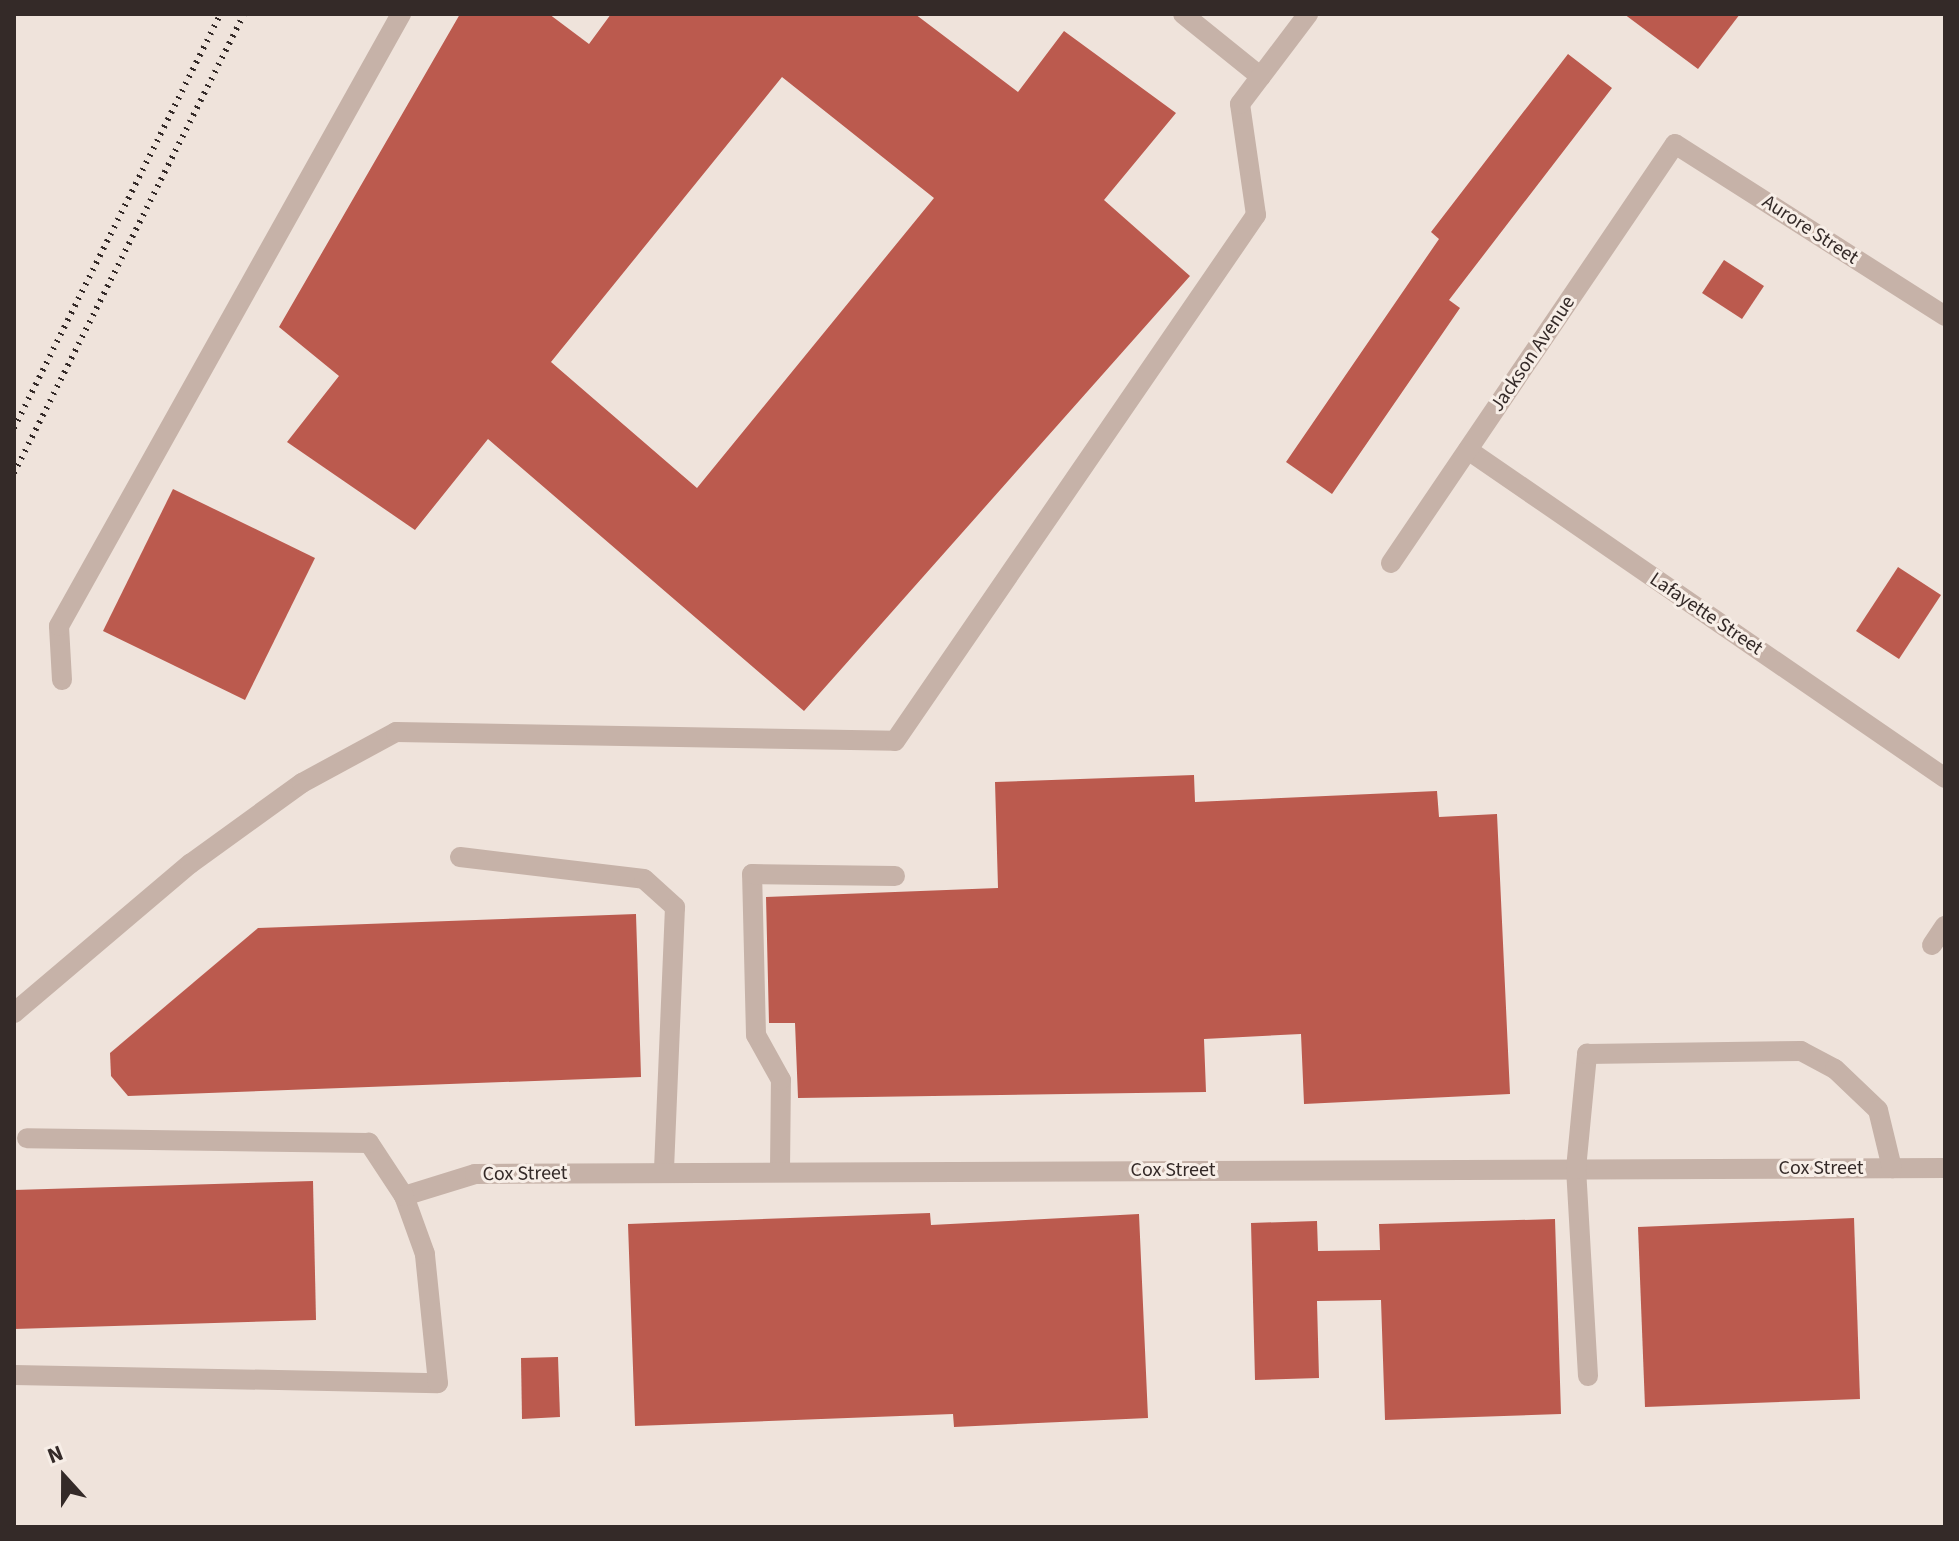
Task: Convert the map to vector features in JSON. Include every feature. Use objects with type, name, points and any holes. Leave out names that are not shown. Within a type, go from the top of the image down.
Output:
[{"type":"street","points":[[62,680],[59,626],[401,14]]},
{"type":"street","points":[[1183,14],[1261,77]]},
{"type":"street","points":[[14,1013],[203,855],[302,783],[396,732],[895,741],[1256,215],[1240,104],[1308,14]]},
{"type":"street","name":"Aurore Street","points":[[1675,144],[1945,316]]},
{"type":"street","name":"Jackson Avenue","points":[[1391,563],[1675,144]]},
{"type":"street","name":"Lafayette Street","points":[[1468,450],[1945,778]]},
{"type":"street","points":[[460,857],[644,879],[675,907],[664,1173]]},
{"type":"street","points":[[780,1170],[781,1080],[756,1035],[752,874],[895,876]]},
{"type":"street","points":[[1932,945],[1945,926]]},
{"type":"street","points":[[1588,1376],[1576,1169],[1587,1054],[1624,1047],[1801,1051],[1835,1069],[1878,1110],[1892,1168]]},
{"type":"street","points":[[14,1375],[438,1383],[425,1254],[404,1196],[369,1143],[27,1138]]},
{"type":"street","name":"Cox Street","points":[[404,1196],[475,1174],[780,1170],[1945,1168]]},
{"type":"building","points":[[460,14],[549,14],[589,44],[611,14],[915,14],[1018,92],[1064,31],[1176,113],[1104,200],[1190,276],[804,711],[488,439],[415,530],[287,442],[339,376],[279,327]],"holes":[[[782,77],[934,198],[697,488],[551,362]]]},
{"type":"building","points":[[1624,14],[1740,14],[1698,69]]},
{"type":"building","points":[[1568,54],[1612,88],[1449,300],[1460,308],[1332,494],[1286,462],[1439,239],[1431,232]]},
{"type":"building","points":[[1724,260],[1764,286],[1742,319],[1702,293]]},
{"type":"building","points":[[173,489],[315,558],[245,700],[103,631]]},
{"type":"building","points":[[1898,567],[1941,595],[1899,659],[1856,631]]},
{"type":"building","points":[[1194,775],[1195,802],[1437,791],[1439,817],[1497,814],[1510,1094],[1304,1104],[1301,1034],[1204,1039],[1206,1092],[798,1098],[795,1023],[769,1023],[766,897],[998,888],[995,782]]},
{"type":"building","points":[[636,914],[641,1077],[128,1096],[111,1076],[110,1053],[258,928]]},
{"type":"building","points":[[313,1181],[316,1320],[14,1329],[14,1190]]},
{"type":"building","points":[[930,1213],[931,1225],[1139,1214],[1148,1418],[954,1427],[953,1414],[635,1426],[628,1224]]},
{"type":"building","points":[[1854,1218],[1860,1399],[1645,1407],[1638,1227]]},
{"type":"building","points":[[1555,1219],[1561,1414],[1385,1420],[1381,1300],[1317,1301],[1319,1378],[1255,1380],[1251,1223],[1317,1221],[1318,1251],[1380,1250],[1379,1224]]},
{"type":"building","points":[[558,1357],[560,1417],[522,1419],[521,1358]]},
{"type":"railway","points":[[14,428],[220,14]]},
{"type":"railway","points":[[14,473],[244,14]]}]
